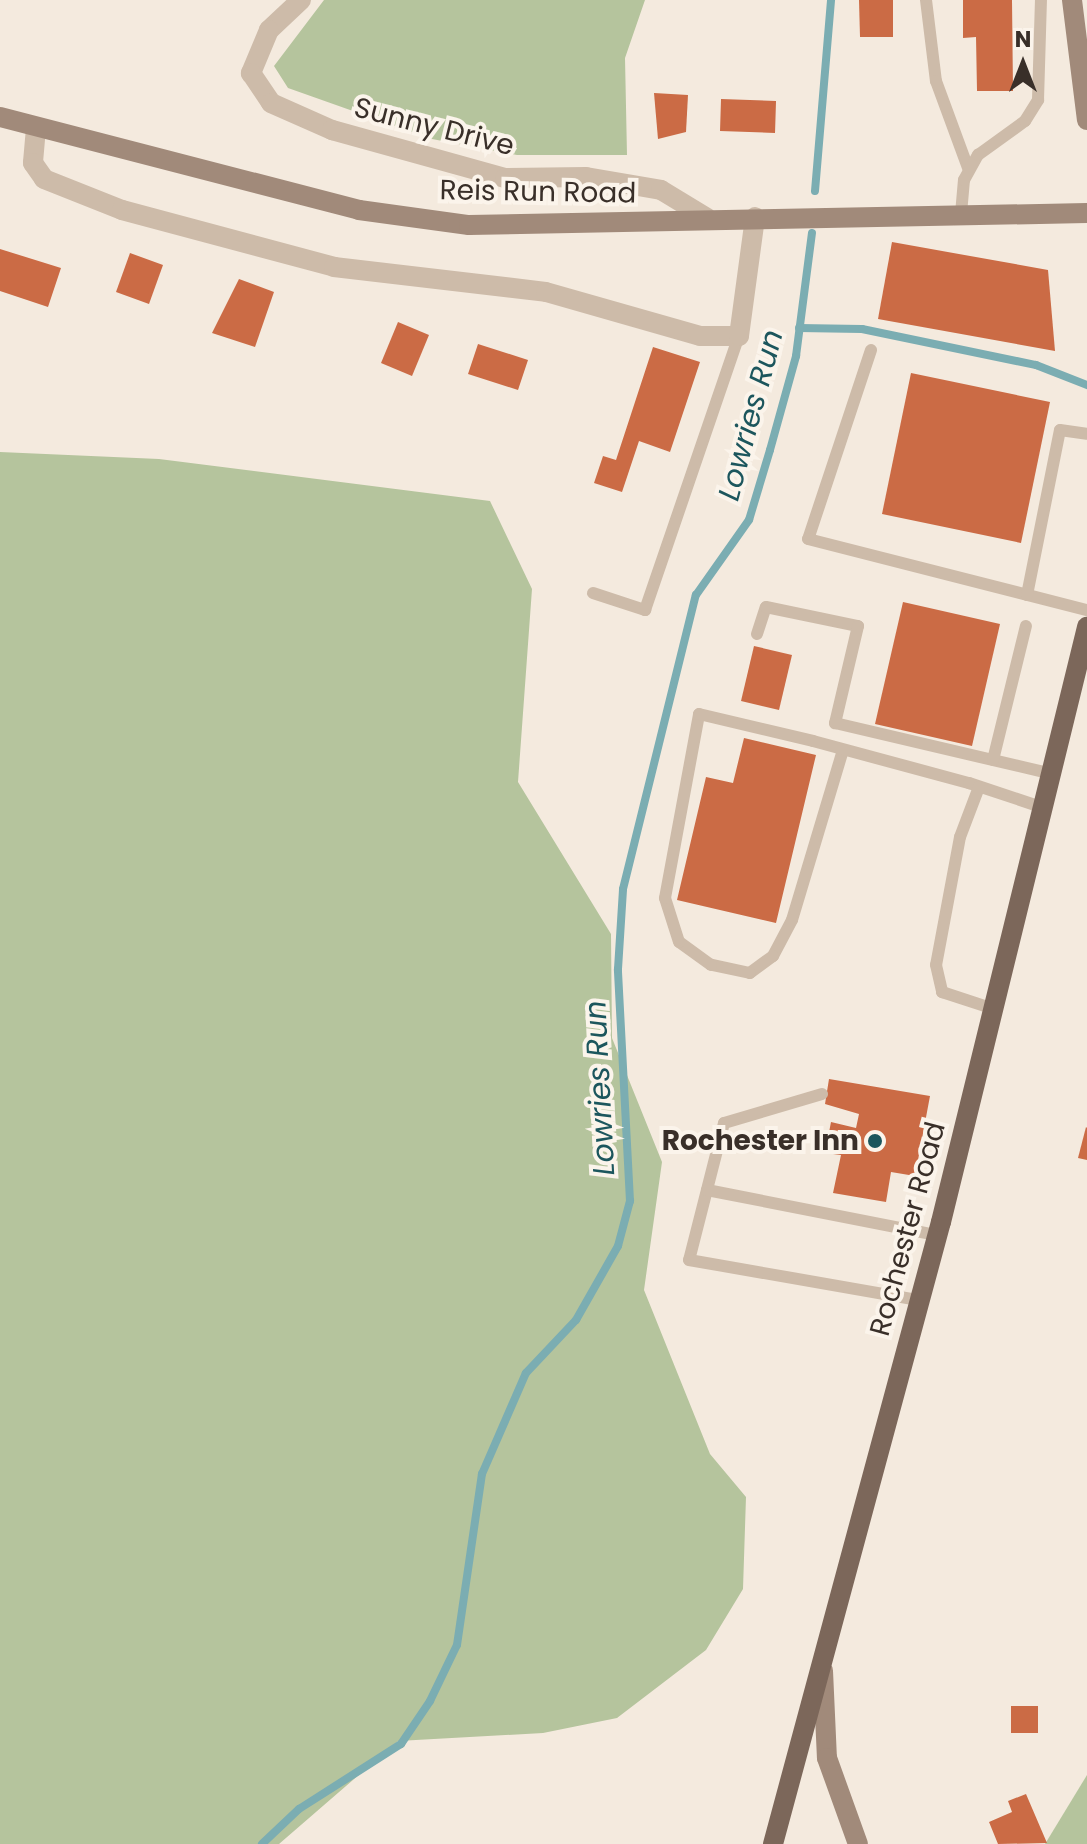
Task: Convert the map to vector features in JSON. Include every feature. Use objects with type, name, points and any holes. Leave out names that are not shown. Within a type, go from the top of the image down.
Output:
[{"type":"main road","name":"Rochester Road","points":[[824,1643],[937,1235],[1087,627]]},
{"type":"main road","points":[[773,1844],[824,1643]]},
{"type":"street","name":"Sunny Drive","points":[[301,0],[269,30],[251,73],[271,103],[332,130],[505,178],[639,184],[707,218]]},
{"type":"street","points":[[1072,0],[1087,120]]},
{"type":"street","name":"Reis Run Road","points":[[0,117],[374,212],[565,226],[707,218],[1087,213]]},
{"type":"street","points":[[36,128],[33,163],[44,179],[174,225],[334,267],[546,292],[700,336],[739,336],[755,217]]},
{"type":"street","name":"Rochester Road","points":[[824,1643],[827,1758],[858,1844]]},
{"type":"lane","points":[[926,0],[936,81],[968,168],[961,214]]},
{"type":"lane","points":[[968,168],[1025,121],[1038,100],[1041,0]]},
{"type":"lane","points":[[593,593],[645,610],[739,336]]},
{"type":"lane","points":[[871,350],[808,539],[1087,610]]},
{"type":"lane","points":[[1027,595],[1060,430],[1087,434]]},
{"type":"lane","points":[[757,634],[766,607],[858,626],[835,723],[1052,774]]},
{"type":"lane","points":[[993,760],[1026,626]]},
{"type":"lane","points":[[843,750],[792,920],[773,956],[750,973],[711,965],[679,942],[665,898],[699,714],[843,750],[979,787],[1044,808]]},
{"type":"lane","points":[[979,787],[960,837],[936,965],[942,992],[994,1009]]},
{"type":"lane","points":[[822,1094],[724,1123],[689,1260],[919,1300]]},
{"type":"lane","points":[[707,1190],[937,1235]]},
{"type":"green space","points":[[324,0],[645,0],[625,58],[627,155],[517,155],[432,139],[288,88],[274,66]]},
{"type":"green space","points":[[0,452],[159,459],[490,501],[532,589],[518,782],[611,934],[612,1038],[662,1162],[644,1290],[710,1454],[746,1497],[743,1589],[706,1650],[617,1718],[543,1733],[398,1741],[279,1844],[0,1844]]},
{"type":"green space","points":[[1087,1775],[1087,1844],[1045,1844]]},
{"type":"building","points":[[859,0],[893,0],[893,37],[860,37]]},
{"type":"building","points":[[963,0],[1012,0],[1013,91],[977,91],[976,37],[963,38]]},
{"type":"building","points":[[654,93],[688,95],[686,132],[658,139]]},
{"type":"building","points":[[721,99],[776,101],[775,133],[720,131]]},
{"type":"building","points":[[892,242],[1048,270],[1055,351],[878,319]]},
{"type":"building","points":[[0,249],[61,268],[48,307],[0,291]]},
{"type":"building","points":[[130,253],[163,265],[149,304],[116,292]]},
{"type":"building","points":[[239,279],[274,292],[255,347],[212,333]]},
{"type":"building","points":[[398,322],[429,335],[412,376],[381,363]]},
{"type":"building","points":[[478,344],[528,360],[518,390],[468,374]]},
{"type":"building","points":[[653,347],[700,362],[670,452],[639,441],[622,492],[594,483],[603,456],[616,460]]},
{"type":"building","points":[[911,373],[1050,402],[1021,543],[882,514]]},
{"type":"building","points":[[903,602],[1000,624],[972,746],[875,724]]},
{"type":"building","points":[[754,646],[792,655],[779,710],[741,701]]},
{"type":"building","points":[[744,738],[816,755],[776,923],[677,900],[706,777],[733,783]]},
{"type":"building","name":"Rochester Inn","points":[[829,1079],[930,1096],[915,1176],[891,1172],[886,1202],[833,1193],[841,1155],[825,1153],[831,1122],[856,1128],[859,1114],[825,1104]]},
{"type":"building","points":[[1087,1128],[1087,1160],[1078,1158]]},
{"type":"building","points":[[1011,1706],[1038,1706],[1038,1733],[1011,1733]]},
{"type":"building","points":[[1026,1794],[1047,1843],[998,1844],[989,1822],[1012,1812],[1008,1801]]},
{"type":"waterway","name":"Lowries Run","points":[[815,191],[831,0]]},
{"type":"waterway","name":"Lowries Run","points":[[262,1844],[299,1809],[401,1744],[430,1701],[457,1645],[482,1474],[526,1373],[576,1320],[618,1246],[630,1201],[618,969],[623,889],[696,595],[749,520],[770,450],[796,356],[812,233]]},
{"type":"waterway","points":[[799,328],[862,329],[1036,365],[1087,385]]},
{"type":"place","name":"Rochester Inn","points":[[875,1141]]}]
